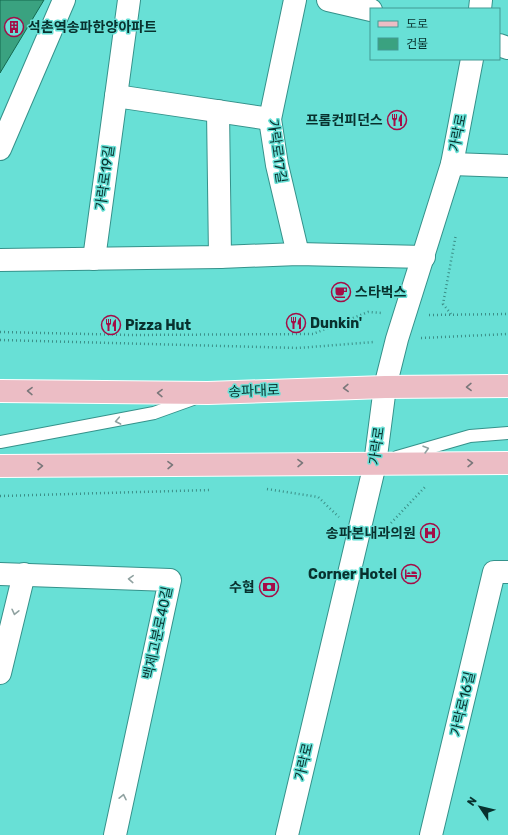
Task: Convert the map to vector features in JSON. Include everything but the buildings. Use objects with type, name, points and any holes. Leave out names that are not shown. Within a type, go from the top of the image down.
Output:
[{"type":"main road","name":"송파대로","points":[[0,391],[208,393],[385,387],[508,386]]},
{"type":"main road","points":[[0,466],[508,463]]},
{"type":"street","points":[[0,149],[64,0]]},
{"type":"street","name":"가락로19길","points":[[94,259],[128,0]]},
{"type":"street","name":"가락로17길","points":[[295,0],[270,119],[277,165],[298,254]]},
{"type":"street","points":[[328,0],[370,10]]},
{"type":"street","name":"가락로","points":[[287,835],[375,464],[385,387],[397,339],[452,164],[472,60]]},
{"type":"street","points":[[116,96],[270,119]]},
{"type":"street","points":[[218,111],[220,257]]},
{"type":"street","points":[[452,164],[508,166]]},
{"type":"street","points":[[0,260],[220,257],[298,254],[424,257]]},
{"type":"street","name":"가락로16길","points":[[431,835],[501,572]]},
{"type":"street","points":[[0,574],[24,574],[0,673]]},
{"type":"street","name":"백제고분로40길","points":[[24,574],[170,580],[115,835]]},
{"type":"lane","points":[[0,442],[154,413],[208,393]]},
{"type":"lane","points":[[375,464],[470,436],[508,433]]},
{"type":"path","points":[[0,332],[130,335],[313,334],[368,312],[405,315],[508,314]]},
{"type":"path","points":[[0,340],[298,348],[397,339],[508,334]]},
{"type":"path","points":[[391,523],[428,484]]},
{"type":"path","points":[[260,488],[318,497],[344,522]]},
{"type":"path","points":[[0,496],[213,490]]},
{"type":"place","name":"석촌역송파한양아파트","points":[[14,27]]},
{"type":"place","name":"프롬컨피던스","points":[[397,120]]},
{"type":"place","name":"스타벅스","points":[[341,292]]},
{"type":"place","name":"Dunkin'","points":[[296,323]]},
{"type":"place","name":"Pizza Hut","points":[[111,325]]},
{"type":"place","name":"송파본내과의원","points":[[430,533]]},
{"type":"place","name":"Corner Hotel","points":[[411,574]]},
{"type":"place","name":"수협","points":[[269,587]]}]
